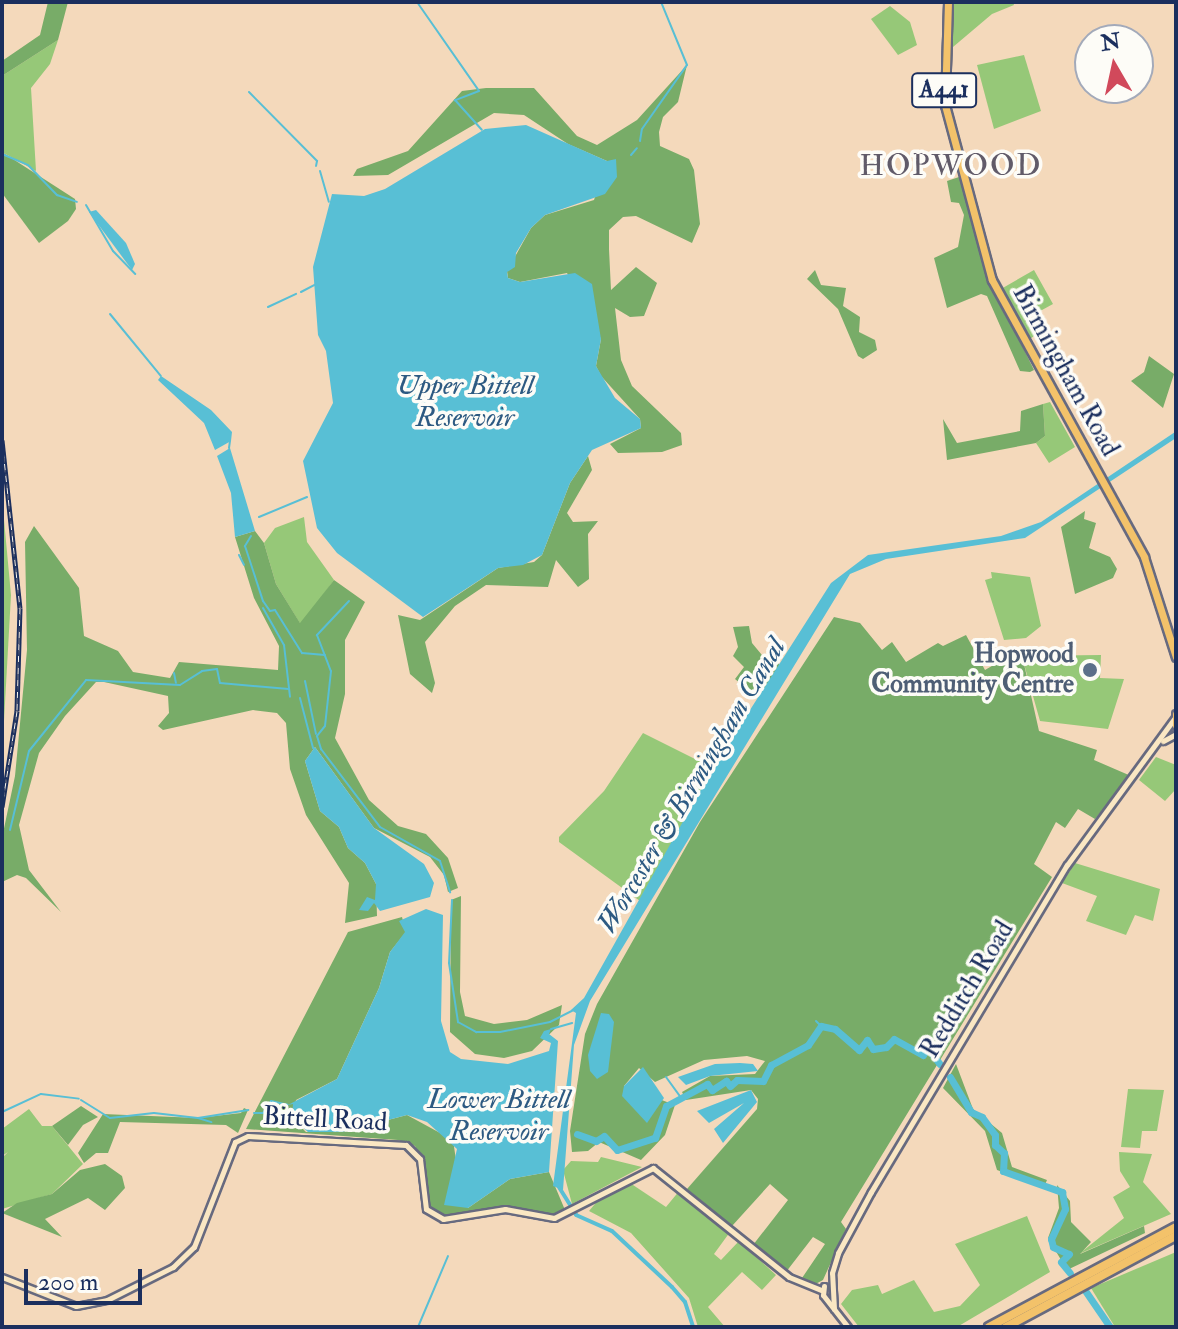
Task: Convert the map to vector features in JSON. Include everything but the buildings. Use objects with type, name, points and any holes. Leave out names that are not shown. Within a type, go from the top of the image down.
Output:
[{"type":"highway","name":"Birmingham Road","points":[[948,2],[945,105],[992,280],[1008,317],[1108,488],[1152,575],[1176,657]]},
{"type":"highway","points":[[989,1327],[1176,1227]]},
{"type":"highway","points":[[1086,1276],[1176,1236]]},
{"type":"highway","points":[[1006,1327],[1068,1286]]},
{"type":"main road","name":"Redditch Road","points":[[823,1288],[871,1192],[1067,865],[1162,742],[1176,716]]},
{"type":"main road","name":"Redditch Road","points":[[1162,742],[1176,734]]},
{"type":"main road","name":"Bittell Road","points":[[2,1277],[76,1306],[107,1300],[173,1267],[194,1247],[235,1142],[244,1136],[406,1145],[420,1159],[424,1206],[437,1219],[505,1209],[549,1218],[566,1214],[653,1168],[789,1277],[823,1288]]},
{"type":"main road","name":"Redditch Road","points":[[829,1296],[832,1273]]},
{"type":"main road","points":[[832,1285],[823,1288],[848,1327]]},
{"type":"green space","points":[[48,2],[68,2],[58,40],[2,76],[2,61],[40,35]]},
{"type":"green space","points":[[953,2],[1013,2],[1014,5],[992,14],[953,47]]},
{"type":"green space","points":[[890,6],[910,22],[917,45],[898,55],[871,19]]},
{"type":"green space","points":[[58,40],[50,64],[31,88],[36,171],[2,152],[2,76]]},
{"type":"green space","points":[[1024,55],[1041,111],[994,129],[977,65]]},
{"type":"green space","points":[[687,65],[678,102],[663,117],[659,132],[660,146],[689,159],[694,170],[700,224],[692,243],[636,216],[623,217],[609,230],[611,290],[636,267],[657,283],[644,316],[630,317],[615,308],[621,360],[632,386],[681,433],[682,445],[662,452],[618,453],[610,444],[641,428],[640,419],[601,376],[596,366],[601,339],[567,273],[520,282],[508,278],[507,271],[531,228],[545,215],[594,200],[607,161],[568,144],[524,115],[494,113],[388,175],[353,176],[357,169],[408,151],[462,91],[534,88],[577,136],[597,145],[637,120]]},
{"type":"green space","points":[[2,152],[75,199],[76,209],[68,221],[39,243],[2,193]]},
{"type":"green space","points":[[959,177],[991,283],[1034,370],[1030,372],[1020,371],[987,296],[981,294],[947,308],[934,258],[958,247],[964,215],[959,203],[951,202],[947,181]]},
{"type":"green space","points":[[815,270],[821,285],[846,288],[843,306],[860,317],[859,332],[875,340],[877,350],[863,359],[858,356],[838,309],[807,279]]},
{"type":"green space","points":[[1034,270],[1053,304],[1031,316],[1037,334],[1027,341],[1001,289]]},
{"type":"green space","points":[[1149,356],[1174,374],[1163,408],[1131,381],[1144,372]]},
{"type":"green space","points":[[1050,402],[1075,447],[1049,463],[1036,443],[1045,436],[1043,404]]},
{"type":"green space","points":[[1043,404],[1045,436],[1036,443],[947,460],[943,419],[957,443],[1020,431],[1021,411]]},
{"type":"green space","points":[[588,456],[592,470],[567,513],[573,522],[598,521],[588,534],[589,579],[578,587],[556,560],[548,587],[486,585],[455,606],[425,642],[435,683],[432,693],[410,674],[398,615],[420,620],[498,568],[534,562],[542,555],[570,483]]},
{"type":"green space","points":[[2,498],[11,595],[2,757]]},
{"type":"green space","points":[[1085,511],[1084,519],[1096,523],[1089,548],[1110,557],[1117,569],[1113,578],[1075,594],[1061,527]]},
{"type":"green space","points":[[304,517],[307,542],[334,580],[301,625],[276,584],[264,543],[275,528]]},
{"type":"green space","points":[[34,526],[79,588],[84,636],[118,651],[133,672],[170,678],[179,662],[278,670],[279,646],[254,598],[235,537],[255,531],[264,543],[276,584],[300,623],[334,580],[365,602],[345,640],[345,694],[335,738],[369,800],[398,826],[426,834],[448,858],[458,888],[448,892],[444,875],[430,857],[374,828],[315,747],[305,761],[320,811],[339,827],[348,848],[365,863],[376,884],[377,916],[345,923],[349,883],[306,815],[290,769],[286,723],[277,713],[253,710],[163,730],[158,726],[169,713],[168,696],[104,682],[96,682],[65,716],[39,753],[19,825],[29,870],[61,912],[26,878],[17,875],[2,882],[2,838],[15,776],[27,650],[25,542]]},
{"type":"green space","points":[[991,572],[1030,577],[1041,626],[1026,638],[1004,640],[985,580],[992,578]]},
{"type":"green space","points":[[834,617],[860,623],[882,650],[892,642],[906,662],[938,643],[943,646],[966,635],[985,670],[1009,656],[1024,664],[1039,731],[1097,750],[1094,760],[1131,776],[1095,819],[1078,809],[1065,828],[1056,822],[1034,864],[1052,877],[841,1222],[846,1229],[823,1280],[812,1286],[800,1281],[825,1244],[813,1237],[786,1272],[753,1245],[788,1200],[770,1184],[732,1226],[687,1189],[757,1109],[758,1099],[751,1090],[686,1100],[682,1092],[710,1076],[755,1074],[765,1061],[747,1056],[704,1060],[655,1082],[639,1068],[624,1086],[675,1105],[665,1135],[641,1160],[599,1142],[588,1151],[572,1152],[570,1131],[585,1034],[597,1004],[700,822]]},
{"type":"green space","points":[[749,626],[752,643],[771,666],[777,658],[780,667],[758,698],[735,679],[744,667],[733,656],[738,647],[733,627]]},
{"type":"green space","points":[[1101,655],[1100,678],[1124,679],[1108,729],[1040,721],[1024,664],[1009,656]]},
{"type":"green space","points":[[643,733],[713,768],[640,901],[559,842],[559,837],[604,791]]},
{"type":"green space","points":[[1156,757],[1176,765],[1176,789],[1165,801],[1139,780]]},
{"type":"green space","points":[[1075,863],[1160,889],[1153,921],[1135,915],[1126,935],[1086,921],[1097,896],[1062,883]]},
{"type":"green space","points":[[461,896],[460,992],[465,1016],[494,1024],[527,1020],[562,1005],[559,1025],[532,1051],[504,1058],[475,1054],[450,1032],[451,900]]},
{"type":"green space","points":[[402,917],[406,932],[390,952],[379,988],[337,1079],[296,1100],[292,1118],[306,1132],[342,1132],[407,1115],[453,1140],[456,1160],[450,1186],[468,1208],[510,1179],[549,1172],[565,1210],[553,1216],[514,1207],[445,1216],[427,1205],[424,1165],[415,1146],[398,1140],[246,1129],[348,932]]},
{"type":"green space","points":[[956,1064],[973,1109],[1002,1133],[1012,1167],[1047,1180],[1044,1187],[997,1170],[985,1131],[943,1088]]},
{"type":"green space","points":[[1128,1089],[1164,1090],[1157,1131],[1142,1131],[1140,1148],[1121,1147]]},
{"type":"green space","points":[[81,1106],[98,1117],[83,1125],[68,1145],[52,1126]]},
{"type":"green space","points":[[244,1108],[248,1110],[238,1133],[226,1125],[120,1122],[108,1153],[96,1153],[84,1163],[78,1153],[103,1114],[198,1118],[241,1113]]},
{"type":"green space","points":[[29,1109],[42,1126],[52,1126],[83,1164],[52,1194],[2,1209],[2,1158],[8,1152],[2,1156],[2,1129]]},
{"type":"green space","points":[[1119,1152],[1152,1154],[1143,1182],[1171,1214],[1079,1254],[1124,1218],[1113,1197],[1130,1187],[1120,1171]]},
{"type":"green space","points":[[601,1157],[642,1167],[572,1204],[563,1170],[571,1161],[598,1162]]},
{"type":"green space","points":[[105,1164],[122,1176],[125,1188],[105,1210],[88,1198],[45,1219],[62,1237],[2,1213],[17,1203],[52,1194],[80,1170]]},
{"type":"green space","points":[[630,1183],[666,1207],[680,1190],[730,1232],[714,1254],[721,1260],[739,1241],[776,1275],[762,1290],[742,1272],[708,1307],[725,1327],[698,1327],[689,1298],[631,1233],[589,1211],[600,1198]]},
{"type":"green space","points":[[1057,1185],[1070,1201],[1071,1222],[1091,1242],[1080,1254],[1144,1226],[1145,1233],[1067,1270],[1048,1238],[1059,1208]]},
{"type":"green space","points":[[1027,1216],[1050,1272],[957,1327],[859,1327],[841,1304],[852,1290],[878,1285],[882,1294],[914,1280],[934,1312],[960,1306],[980,1285],[955,1244]]},
{"type":"green space","points":[[1176,1252],[1176,1327],[1115,1327],[1091,1288]]},
{"type":"water","name":"Upper Bittell Reservoir","points":[[526,125],[607,161],[616,159],[617,177],[605,194],[545,215],[531,228],[516,253],[515,267],[507,272],[508,278],[520,282],[575,273],[592,284],[601,339],[596,366],[615,398],[640,419],[641,428],[592,450],[570,483],[542,555],[523,565],[498,568],[423,617],[337,553],[317,528],[303,461],[333,403],[326,351],[318,335],[313,267],[332,194],[364,196],[385,189],[485,129]]},
{"type":"water","points":[[96,210],[126,243],[135,264],[132,270],[89,212]]},
{"type":"water","points":[[161,376],[211,410],[232,432],[231,441],[215,450],[204,423],[158,380]]},
{"type":"water","points":[[1176,420],[1176,438],[1025,538],[886,559],[850,574],[590,1001],[574,1045],[563,1190],[553,1186],[576,1013],[571,1010],[584,998],[713,768],[831,583],[868,555],[1001,536],[1041,522],[1175,432]]},
{"type":"water","points":[[230,448],[255,531],[235,537],[231,493],[217,456]]},
{"type":"water","points":[[315,747],[374,828],[424,864],[434,883],[430,897],[380,911],[374,903],[368,911],[359,910],[367,897],[375,900],[376,884],[365,863],[348,848],[339,827],[320,811],[305,761]]},
{"type":"water","name":"Lower Bittell Reservoir","points":[[426,909],[443,915],[441,1021],[450,1052],[461,1059],[508,1064],[549,1051],[551,1043],[540,1038],[544,1031],[551,1029],[549,1034],[558,1041],[549,1172],[510,1179],[468,1208],[444,1205],[457,1149],[427,1122],[407,1115],[342,1132],[308,1132],[292,1118],[293,1104],[288,1105],[337,1079],[379,988],[390,952],[405,932],[399,921]]},
{"type":"water","points":[[601,1013],[609,1014],[614,1022],[608,1072],[597,1079],[590,1071],[588,1055]]},
{"type":"water","points":[[715,1064],[753,1064],[758,1071],[710,1076],[686,1085],[678,1077]]},
{"type":"water","points":[[643,1067],[664,1098],[647,1123],[622,1096],[624,1086]]},
{"type":"water","points":[[751,1090],[757,1102],[723,1143],[714,1129],[744,1103],[709,1123],[697,1111]]},
{"type":"waterway","points":[[417,2],[479,91],[455,100],[482,130]]},
{"type":"waterway","points":[[640,141],[642,129],[687,65],[661,2]]},
{"type":"waterway","points":[[249,92],[317,161],[316,166]]},
{"type":"waterway","points":[[631,155],[637,148]]},
{"type":"waterway","points":[[2,154],[28,165],[57,195],[77,202]]},
{"type":"waterway","points":[[320,171],[329,202]]},
{"type":"waterway","points":[[86,205],[113,251],[135,274]]},
{"type":"waterway","points":[[301,292],[316,284]]},
{"type":"waterway","points":[[268,307],[296,294]]},
{"type":"waterway","points":[[110,314],[161,376]]},
{"type":"waterway","points":[[229,448],[230,441]]},
{"type":"waterway","points":[[259,517],[307,497]]},
{"type":"waterway","points":[[251,536],[245,546],[263,601],[270,611],[275,610],[302,653],[325,655]]},
{"type":"waterway","points":[[239,555],[244,565]]},
{"type":"waterway","points":[[349,601],[317,635],[331,671],[325,726],[317,736],[321,749],[380,827],[440,861],[450,892]]},
{"type":"waterway","points":[[263,608],[284,645],[290,697]]},
{"type":"waterway","points":[[10,830],[29,751],[86,680],[180,685],[202,671],[217,669],[220,683],[289,689]]},
{"type":"waterway","points":[[174,673],[176,683]]},
{"type":"waterway","points":[[305,681],[316,734]]},
{"type":"waterway","points":[[300,698],[313,748]]},
{"type":"waterway","points":[[452,900],[449,963],[458,1022],[476,1032],[500,1032],[550,1022],[574,1010]]},
{"type":"waterway","points":[[816,1021],[821,1026]]},
{"type":"waterway","points":[[551,1029],[572,1023]]},
{"type":"waterway","points":[[577,1134],[596,1141],[604,1136],[617,1150],[655,1138],[666,1106],[707,1084],[712,1090],[726,1081],[730,1086],[737,1080],[763,1081],[771,1065],[808,1045],[821,1026],[835,1029],[859,1050],[867,1040],[873,1049],[886,1047],[894,1039],[923,1055],[927,1047],[940,1064]]},
{"type":"waterway","points":[[666,1077],[682,1099]]},
{"type":"waterway","points":[[950,1077],[971,1112],[982,1117],[995,1135],[995,1145],[1004,1153],[1003,1171],[1062,1192],[1065,1209],[1051,1239],[1053,1247],[1069,1254],[1061,1262],[1070,1273]]},
{"type":"waterway","points":[[2,1112],[41,1094],[79,1099]]},
{"type":"waterway","points":[[81,1100],[110,1118],[154,1113],[198,1118],[248,1110]]},
{"type":"waterway","points":[[254,1113],[263,1113],[271,1101],[288,1105]]},
{"type":"waterway","points":[[198,1118],[211,1122]]},
{"type":"waterway","name":"Worcester & Birmingham Canal","points":[[557,1184],[576,1215],[612,1231],[672,1287],[685,1302],[693,1327]]},
{"type":"waterway","points":[[418,1327],[448,1256]]},
{"type":"waterway","points":[[1084,1289],[1110,1327]]},
{"type":"railway","points":[[2,440],[20,608],[17,711],[2,807]]},
{"type":"place","name":"Hopwood Community Centre","points":[[1090,670]]},
{"type":"district","name":"HOPWOOD","points":[[951,166]]}]
